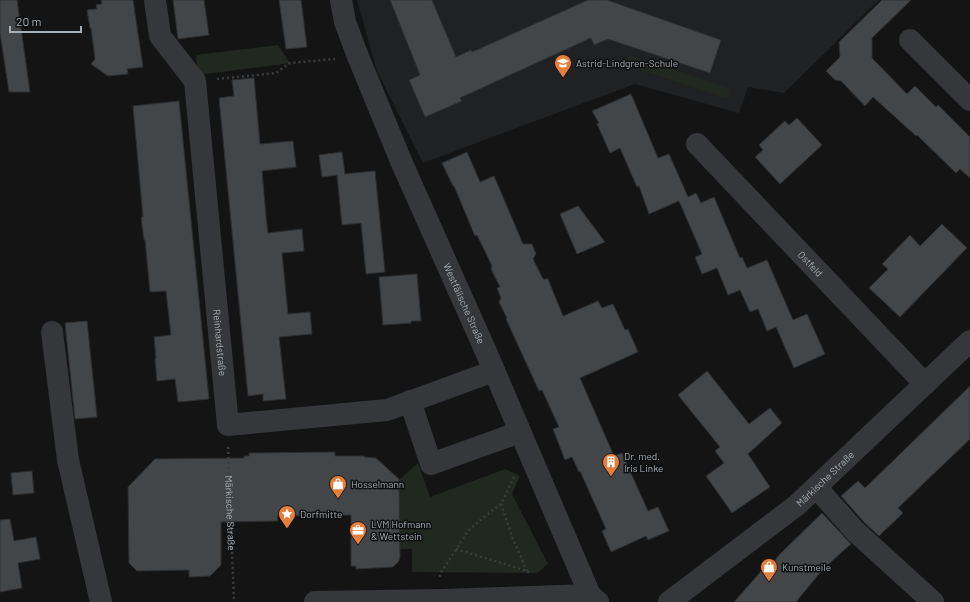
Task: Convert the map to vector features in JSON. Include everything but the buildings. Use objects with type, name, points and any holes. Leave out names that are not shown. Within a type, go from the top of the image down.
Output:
[{"type":"street","points":[[155,0],[160,36],[195,81]]},
{"type":"street","name":"Westfälische Straße","points":[[341,0],[345,22],[401,161],[594,599]]},
{"type":"street","points":[[910,40],[970,100]]},
{"type":"street","name":"Reinhardstraße","points":[[195,81],[228,433]]},
{"type":"street","name":"Ostfeld","points":[[697,144],[925,384]]},
{"type":"street","points":[[52,332],[68,460],[100,602]]},
{"type":"street","name":"Märkische Straße","points":[[669,602],[796,505],[970,341]]},
{"type":"street","points":[[228,433],[387,410],[494,372]]},
{"type":"street","points":[[410,401],[431,464],[520,432]]},
{"type":"street","points":[[816,487],[855,531],[933,602]]},
{"type":"street","points":[[315,602],[548,597],[594,599]]},
{"type":"path","points":[[195,81],[276,73],[290,63],[333,60],[357,54]]},
{"type":"path","name":"Märkische Straße","points":[[228,433],[234,602]]},
{"type":"path","points":[[441,600],[440,574],[468,531],[501,504],[514,476],[531,457]]},
{"type":"path","points":[[501,504],[513,539],[527,571],[548,597]]},
{"type":"path","points":[[456,549],[527,571]]},
{"type":"shaded area","name":"Astrid-Lindgren-Schule","points":[[357,0],[879,0],[784,93],[748,87],[739,113],[635,84],[423,163],[377,71]]},
{"type":"shaded area","points":[[278,45],[290,63],[198,75],[196,55]]},
{"type":"shaded area","points":[[629,55],[731,89],[727,99],[626,65]]},
{"type":"shaded area","points":[[418,463],[430,497],[505,469],[520,476],[512,494],[548,564],[537,573],[412,572],[412,549],[400,549],[399,480]]},
{"type":"place","name":"Astrid-Lindgren-Schule","points":[[563,78]]},
{"type":"place","name":"Dr. med. Iris Linke","points":[[611,477]]},
{"type":"place","name":"Hosselmann","points":[[338,499]]},
{"type":"place","name":"Dorfmitte","points":[[287,529]]},
{"type":"place","name":"LVM Hofmann & Wettstein","points":[[358,545]]},
{"type":"place","name":"Kunstmeile","points":[[769,582]]}]
